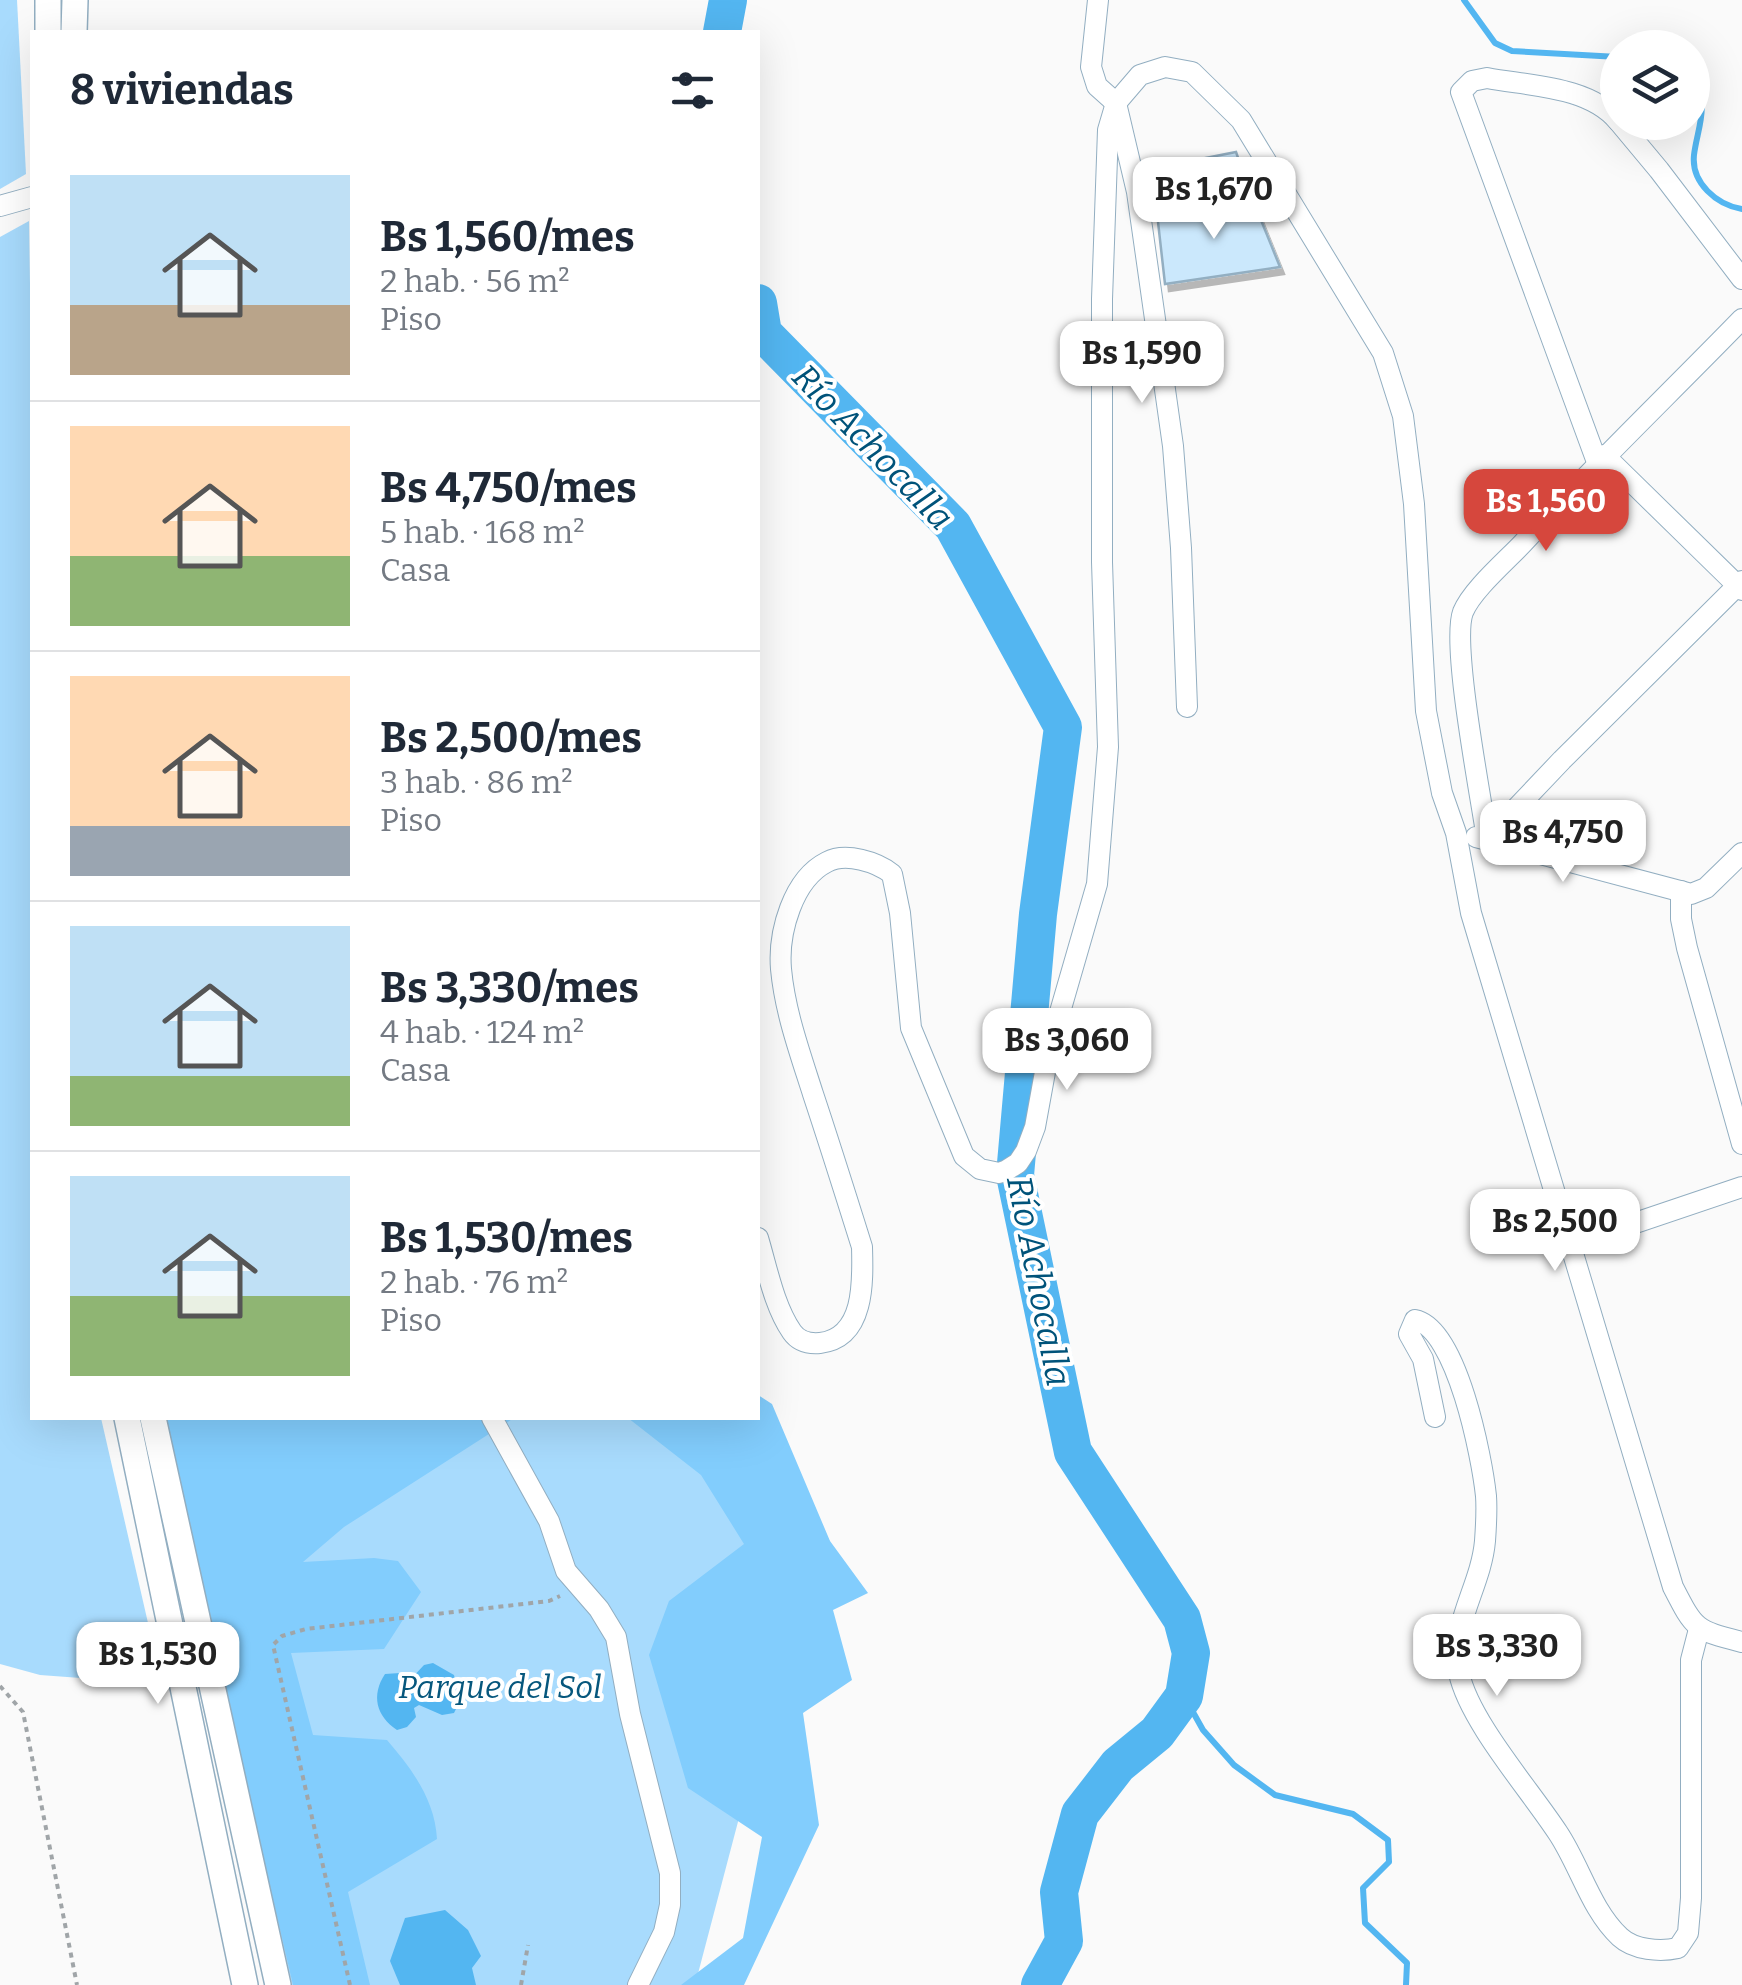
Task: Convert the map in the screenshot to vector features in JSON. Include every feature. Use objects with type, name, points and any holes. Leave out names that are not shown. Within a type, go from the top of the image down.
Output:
[{"type":"main road","points":[[48,0],[48,30]]},
{"type":"main road","points":[[74,0],[74,30]]},
{"type":"main road","points":[[127,1420],[246,1985]]},
{"type":"main road","points":[[153,1420],[278,1985]]},
{"type":"street","points":[[1098,0],[1091,68],[1097,86],[1116,103],[1137,192],[1173,446],[1187,706]]},
{"type":"street","points":[[760,1245],[776,1297],[793,1333],[802,1341],[826,1342],[848,1328],[864,1286],[862,1247],[789,1018],[780,965],[786,924],[797,892],[814,871],[830,860],[845,858],[872,863],[892,874],[912,1028],[956,1141],[970,1164],[990,1172],[1007,1170],[1018,1163],[1036,1127],[1048,1050],[1097,884],[1108,747],[1102,562],[1102,299],[1108,130],[1116,103],[1140,75],[1165,67],[1192,72],[1241,120],[1383,353],[1403,416],[1414,504],[1426,711],[1471,913],[1673,1587],[1699,1629],[1742,1642]]},
{"type":"street","points":[[1487,840],[1562,760],[1741,585],[1601,459],[1461,92],[1472,82],[1487,78],[1588,98],[1600,105]]},
{"type":"street","points":[[1632,140],[1742,278]]},
{"type":"street","points":[[0,206],[30,198]]},
{"type":"street","points":[[1487,840],[1464,672],[1463,614],[1490,578],[1601,459],[1742,320]]},
{"type":"street","points":[[1456,832],[1690,894],[1706,888],[1742,853]]},
{"type":"street","points":[[1680,891],[1687,948],[1742,1144]]},
{"type":"street","points":[[1573,1244],[1742,1187]]},
{"type":"street","points":[[1435,1417],[1422,1359],[1409,1334],[1415,1320],[1431,1327],[1453,1361],[1486,1497],[1484,1546],[1456,1642],[1459,1674],[1469,1703],[1560,1836],[1605,1920],[1622,1939],[1644,1948],[1678,1948],[1688,1932],[1691,1660],[1699,1629]]},
{"type":"street","points":[[493,1420],[549,1521],[566,1571],[599,1609],[616,1637],[630,1714],[670,1873],[670,1905],[664,1932],[638,1985]]},
{"type":"path","points":[[350,1985],[273,1646],[282,1636],[306,1629],[549,1601],[578,1589]]},
{"type":"path","points":[[0,1686],[23,1712],[77,1985]]},
{"type":"path","points":[[521,1985],[528,1945]]},
{"type":"green space","points":[[0,0],[17,0],[26,174],[0,189]]},
{"type":"green space","points":[[29,221],[30,1420],[101,1420],[162,1684],[40,1675],[0,1664],[0,237]]},
{"type":"green space","name":"Parque del Sol","points":[[167,1420],[682,1420],[830,1541],[744,1799],[695,1985],[292,1985],[192,1553]]},
{"type":"shaded area","points":[[760,1396],[772,1404],[830,1541],[868,1593],[833,1610],[852,1680],[803,1713],[819,1825],[744,1985],[681,1985],[743,1938],[762,1837],[688,1788],[649,1655],[669,1601],[744,1544],[701,1475],[631,1420],[760,1420]]},
{"type":"shaded area","points":[[167,1420],[511,1420],[344,1527],[303,1562],[374,1558],[398,1561],[421,1592],[384,1649],[291,1653],[313,1735],[387,1740],[421,1786],[432,1811],[437,1839],[348,1892],[370,1985],[293,1985],[192,1553]]},
{"type":"shaded area","points":[[433,1663],[454,1675],[460,1701],[454,1713],[442,1715],[419,1705],[414,1708],[416,1717],[407,1727],[397,1730],[384,1718],[378,1705],[378,1690],[385,1674],[400,1673],[408,1682],[424,1665]]},
{"type":"shaded area","points":[[445,1910],[468,1930],[481,1956],[472,1968],[476,1985],[400,1985],[390,1961],[405,1918]]},
{"type":"building","points":[[1236,152],[1252,198],[1157,213],[1150,169]]},
{"type":"building","points":[[1252,198],[1280,267],[1165,284],[1157,213]]},
{"type":"waterway","name":"Río Achocalla","points":[[722,30],[728,0]]},
{"type":"waterway","points":[[1464,0],[1495,43],[1512,51],[1600,56]]},
{"type":"waterway","points":[[1697,140],[1694,165],[1701,183],[1715,198],[1742,209]]},
{"type":"waterway","name":"Río Achocalla","points":[[760,315],[763,333],[953,526],[1063,727],[1038,914],[1015,1175],[1073,1452],[1182,1619],[1191,1653],[1184,1696],[1157,1733],[1118,1765],[1080,1814],[1059,1892],[1064,1941],[1040,1985]]},
{"type":"waterway","points":[[1184,1696],[1203,1730],[1234,1765],[1275,1795],[1353,1814],[1388,1840],[1389,1862],[1363,1888],[1365,1923],[1407,1963],[1406,1985]]}]
